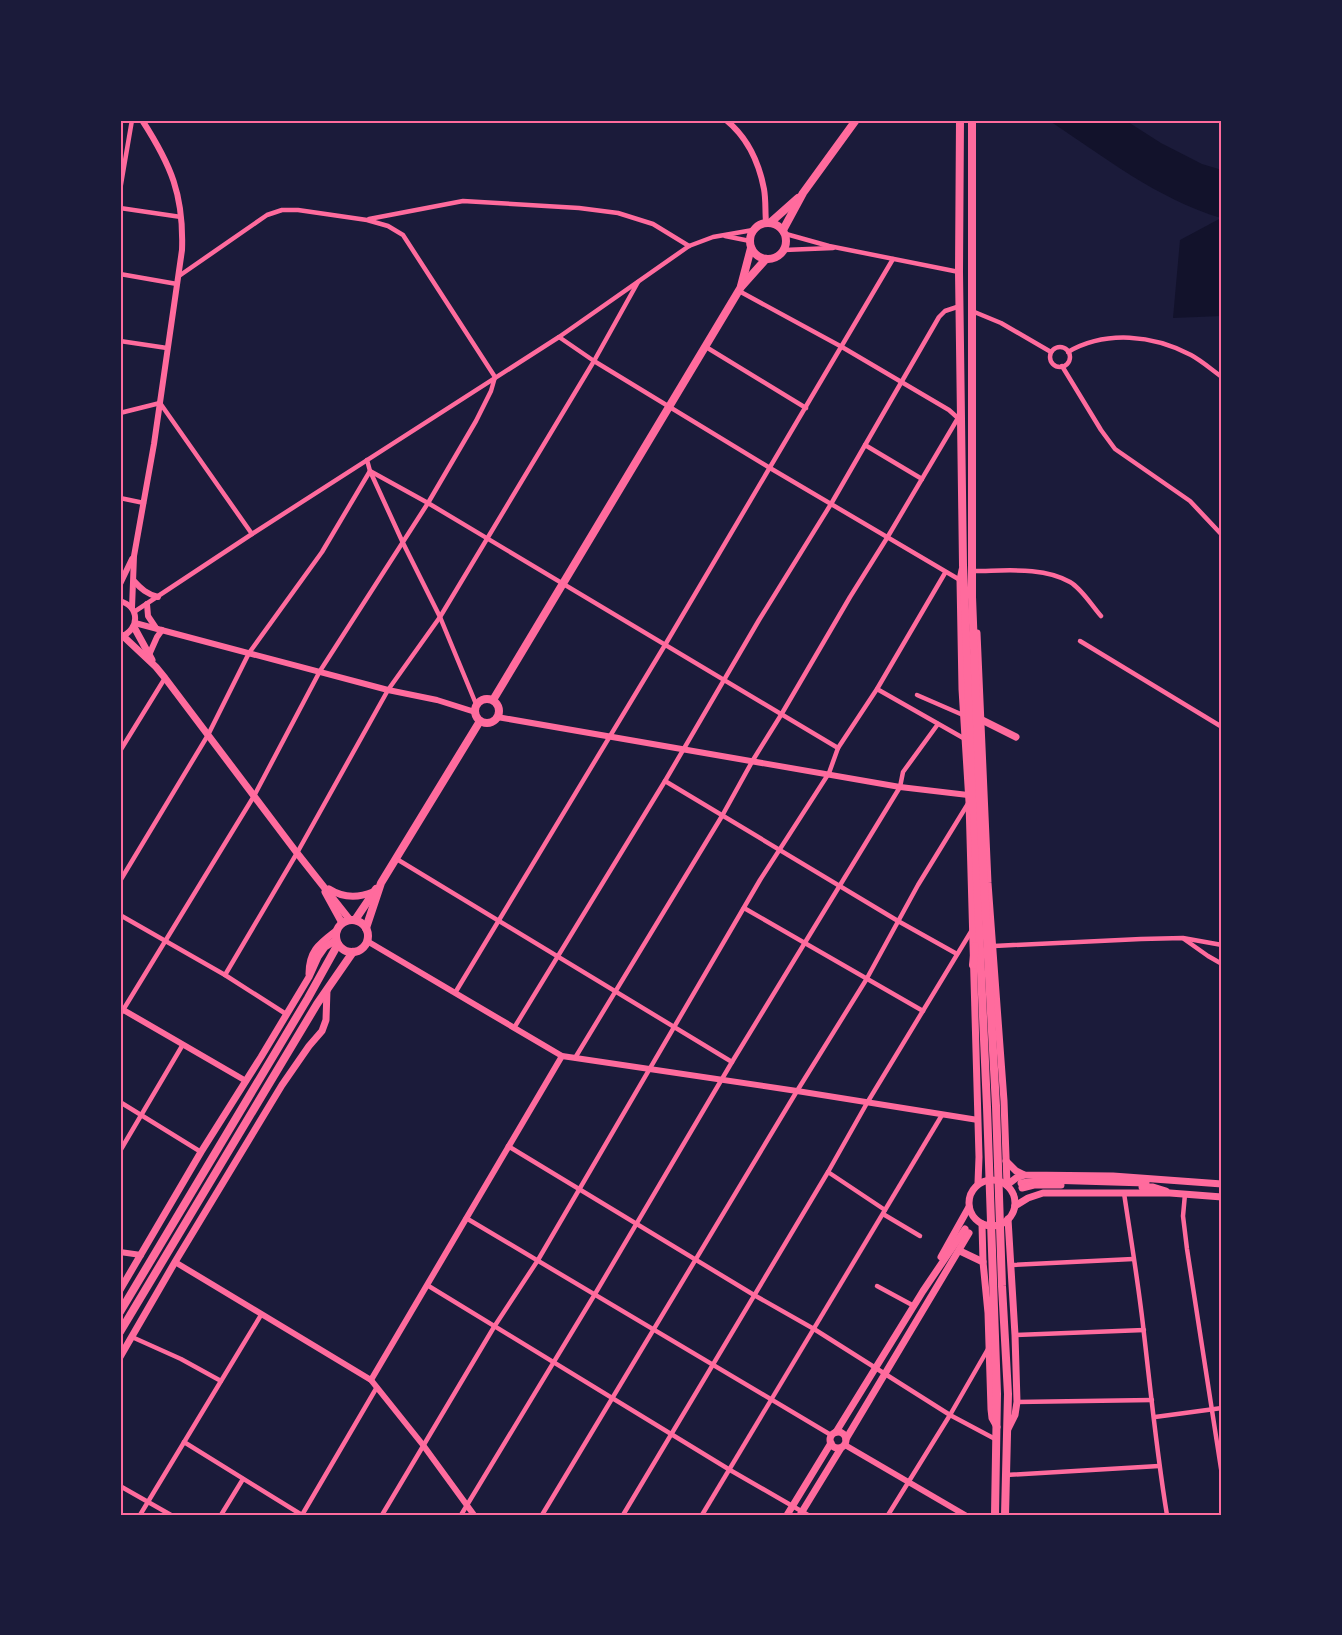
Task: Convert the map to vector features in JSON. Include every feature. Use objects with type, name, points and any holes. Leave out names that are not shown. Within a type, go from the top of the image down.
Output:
[{"type":"main road","points":[[784,232],[803,193],[856,120]]},
{"type":"main road","points":[[960,122],[960,421],[982,720],[988,883],[994,946],[1007,1185]]},
{"type":"main road","points":[[972,122],[968,597],[992,1107],[997,1286],[995,1515]]},
{"type":"main road","points":[[740,289],[753,230],[768,222],[803,193]]},
{"type":"main road","points":[[750,244],[755,254],[766,259],[777,257],[784,250],[786,245],[784,232],[780,226],[768,222]]},
{"type":"main road","points":[[493,700],[740,289],[766,259]]},
{"type":"main road","points":[[969,567],[960,580],[963,715],[969,799],[978,1184]]},
{"type":"main road","points":[[134,625],[156,667]]},
{"type":"main road","points":[[122,636],[156,667],[297,853],[352,920],[363,924],[366,928],[368,937],[362,949],[353,952],[344,950],[337,942]]},
{"type":"main road","points":[[482,699],[493,700],[498,706],[499,714],[495,720],[488,723],[480,721],[477,718],[476,708],[482,699]]},
{"type":"main road","points":[[982,720],[1016,737]]},
{"type":"main road","points":[[366,928],[381,883],[480,721]]},
{"type":"main road","points":[[978,827],[988,883]]},
{"type":"main road","points":[[978,827],[978,912],[992,1107]]},
{"type":"main road","points":[[309,977],[309,965],[313,953],[321,942],[336,931],[342,923],[352,920],[381,883]]},
{"type":"main road","points":[[322,884],[340,895],[356,897],[373,892]]},
{"type":"main road","points":[[322,884],[342,923]]},
{"type":"main road","points":[[973,965],[978,912]]},
{"type":"main road","points":[[120,1312],[308,998],[337,942],[336,931]]},
{"type":"main road","points":[[120,1290],[201,1152],[309,977],[321,952],[337,942]]},
{"type":"main road","points":[[120,1332],[317,1004],[353,952]]},
{"type":"main road","points":[[120,1357],[282,1085],[322,1031],[326,1020],[327,990]]},
{"type":"main road","points":[[1006,1161],[1024,1175]]},
{"type":"main road","points":[[1007,1185],[1024,1175],[1113,1176],[1222,1184]]},
{"type":"main road","points":[[993,1179],[1007,1185],[1015,1198],[1013,1213],[1008,1219],[993,1226],[981,1223],[971,1214],[970,1194],[978,1184],[993,1179]]},
{"type":"main road","points":[[1170,1180],[1143,1183],[1046,1180],[1022,1186],[1154,1187],[1170,1193]]},
{"type":"main road","points":[[1015,1206],[1043,1193],[1170,1193],[1222,1197]]},
{"type":"main road","points":[[923,1292],[969,1207]]},
{"type":"main road","points":[[1006,1432],[1015,1415],[1017,1402],[1008,1219]]},
{"type":"main road","points":[[981,1223],[991,1409],[997,1428]]},
{"type":"main road","points":[[804,1514],[885,1374],[981,1223]]},
{"type":"main road","points":[[787,1515],[914,1306],[967,1231],[930,1301]]},
{"type":"main road","points":[[962,1252],[983,1262]]},
{"type":"main road","points":[[997,1286],[1008,1394],[1005,1515]]},
{"type":"main road","points":[[833,1437],[843,1433],[844,1444]]},
{"type":"main road","points":[[833,1437],[835,1447],[844,1444]]},
{"type":"street","points":[[120,190],[132,120]]},
{"type":"street","points":[[134,625],[134,556],[160,403],[182,250],[181,218],[175,184],[161,149],[142,120]]},
{"type":"street","points":[[726,120],[745,140],[753,156],[764,190],[768,222]]},
{"type":"street","points":[[120,141],[128,142]]},
{"type":"street","points":[[367,220],[463,201],[579,208],[618,213],[645,221],[689,246]]},
{"type":"street","points":[[120,207],[181,218]]},
{"type":"street","points":[[178,276],[267,215],[282,210],[298,210],[367,220],[388,226],[403,235],[495,377],[481,411],[428,503],[320,671],[254,796],[121,1011],[246,1081]]},
{"type":"street","points":[[133,610],[158,597],[559,337],[689,246],[722,235],[753,230]]},
{"type":"street","points":[[784,232],[839,248],[959,272]]},
{"type":"street","points":[[722,235],[750,244]]},
{"type":"street","points":[[784,250],[839,248]]},
{"type":"street","points":[[455,993],[665,645],[893,259]]},
{"type":"street","points":[[120,274],[177,284]]},
{"type":"street","points":[[225,975],[297,853],[388,690],[440,617],[594,360],[638,282]]},
{"type":"street","points":[[575,1058],[722,816],[850,597],[960,421],[949,410],[740,289]]},
{"type":"street","points":[[514,1028],[831,504],[939,317],[945,311],[960,306]]},
{"type":"street","points":[[972,311],[1001,323],[1051,352]]},
{"type":"street","points":[[559,337],[770,468],[960,580]]},
{"type":"street","points":[[1068,352],[1078,346],[1109,338],[1142,339],[1171,346],[1192,356],[1222,377]]},
{"type":"street","points":[[120,342],[167,348]]},
{"type":"street","points":[[706,347],[806,408]]},
{"type":"street","points":[[1061,347],[1068,352],[1069,361],[1062,366],[1056,366],[1051,362],[1051,352],[1055,348],[1061,347]]},
{"type":"street","points":[[1062,366],[1115,449],[1190,501],[1222,535]]},
{"type":"street","points":[[120,413],[160,403]]},
{"type":"street","points":[[160,403],[252,534]]},
{"type":"street","points":[[865,445],[922,479]]},
{"type":"street","points":[[367,460],[403,543],[440,617],[476,708]]},
{"type":"street","points":[[370,471],[428,503],[838,748]]},
{"type":"street","points":[[120,880],[208,735],[249,653],[322,552],[370,471]]},
{"type":"street","points":[[120,498],[144,502]]},
{"type":"street","points":[[120,584],[134,556]]},
{"type":"street","points":[[969,567],[1039,572],[1055,576],[1076,587],[1101,616]]},
{"type":"street","points":[[382,1515],[494,1327],[538,1260],[779,849],[828,774],[838,748],[877,689],[945,573]]},
{"type":"street","points":[[134,581],[147,594],[158,597]]},
{"type":"street","points":[[120,601],[125,602],[133,610]]},
{"type":"street","points":[[147,604],[148,616],[159,629]]},
{"type":"street","points":[[134,625],[159,629],[388,690],[476,708]]},
{"type":"street","points":[[122,636],[134,625]]},
{"type":"street","points":[[149,655],[159,629]]},
{"type":"street","points":[[1080,641],[1222,727]]},
{"type":"street","points":[[120,751],[165,678]]},
{"type":"street","points":[[877,689],[964,739]]},
{"type":"street","points":[[917,695],[963,715]]},
{"type":"street","points":[[497,717],[969,799],[866,980],[796,1091],[542,1515]]},
{"type":"street","points":[[461,1515],[732,1062],[900,787],[903,772],[938,724]]},
{"type":"street","points":[[664,781],[957,954]]},
{"type":"street","points":[[395,858],[732,1062]]},
{"type":"street","points":[[744,908],[923,1011]]},
{"type":"street","points":[[120,915],[225,975],[286,1014]]},
{"type":"street","points":[[623,1515],[972,930]]},
{"type":"street","points":[[994,946],[1183,938],[1222,945]]},
{"type":"street","points":[[1183,938],[1222,964]]},
{"type":"street","points":[[367,941],[562,1056],[978,1120]]},
{"type":"street","points":[[120,1151],[182,1046]]},
{"type":"street","points":[[370,1380],[562,1056]]},
{"type":"street","points":[[120,1102],[201,1152]]},
{"type":"street","points":[[702,1515],[942,1115]]},
{"type":"street","points":[[508,1146],[814,1329],[950,1415],[997,1440]]},
{"type":"street","points":[[828,1172],[920,1236]]},
{"type":"street","points":[[1124,1193],[1167,1515]]},
{"type":"street","points":[[1185,1194],[1187,1249],[1222,1475]]},
{"type":"street","points":[[466,1218],[833,1437]]},
{"type":"street","points":[[120,1252],[141,1255]]},
{"type":"street","points":[[1011,1265],[1133,1259]]},
{"type":"street","points":[[175,1262],[370,1380],[423,1445],[474,1515]]},
{"type":"street","points":[[427,1285],[804,1514]]},
{"type":"street","points":[[877,1286],[914,1306]]},
{"type":"street","points":[[141,1515],[261,1315]]},
{"type":"street","points":[[1015,1335],[1144,1330]]},
{"type":"street","points":[[132,1337],[182,1359],[220,1381]]},
{"type":"street","points":[[888,1515],[950,1415],[989,1346]]},
{"type":"street","points":[[184,1442],[302,1515],[377,1387]]},
{"type":"street","points":[[1017,1402],[1152,1400]]},
{"type":"street","points":[[1155,1417],[1222,1408]]},
{"type":"street","points":[[844,1444],[965,1515]]},
{"type":"street","points":[[1005,1475],[1159,1466]]},
{"type":"street","points":[[221,1515],[243,1479]]},
{"type":"street","points":[[120,1486],[171,1515]]},
{"type":"shaded area","points":[[1048,120],[1125,120],[1161,143],[1202,164],[1222,170],[1222,316],[1173,318],[1180,240],[1221,218],[1197,210],[1153,188]]}]
